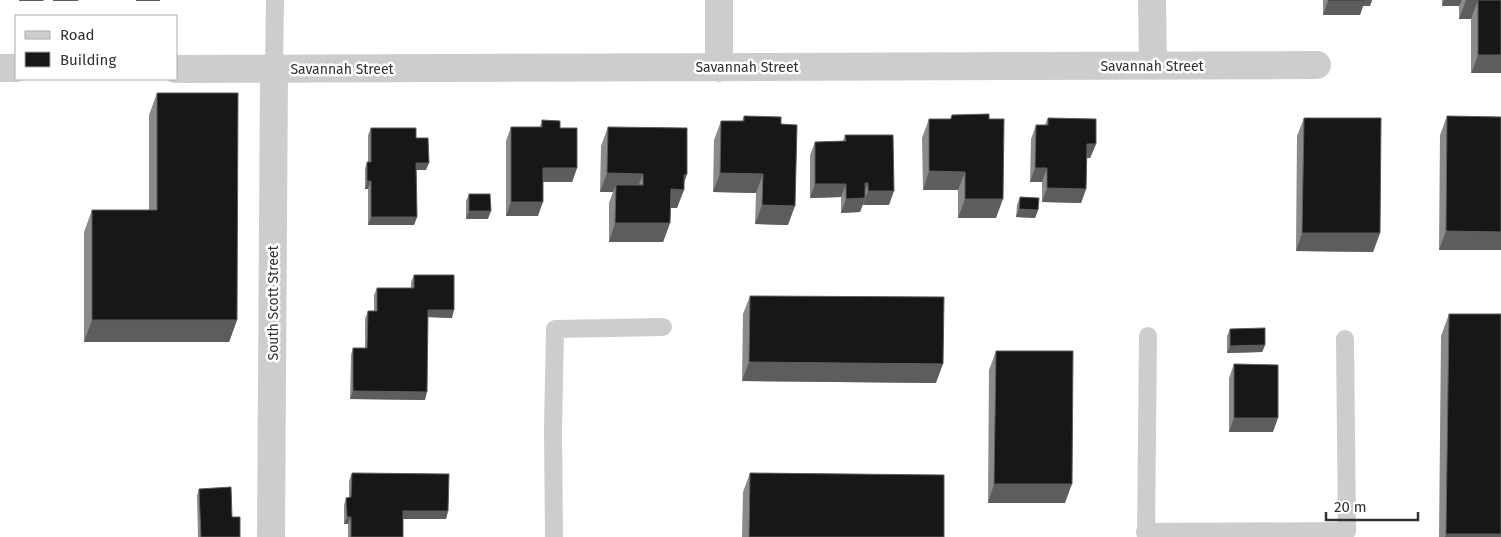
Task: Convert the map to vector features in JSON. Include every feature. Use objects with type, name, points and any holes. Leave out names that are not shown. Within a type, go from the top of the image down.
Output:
[{"type":"street","points":[[719,0],[719,68]]},
{"type":"street","points":[[1152,0],[1153,66]]},
{"type":"street","name":"Savannah Street","points":[[178,69],[1317,65]]},
{"type":"street","points":[[0,68],[15,68]]},
{"type":"street","name":"South Scott Street","points":[[271,537],[274,70]]},
{"type":"lane","points":[[274,70],[275,0]]},
{"type":"lane","points":[[554,537],[553,430],[555,329],[662,327]]},
{"type":"lane","points":[[1148,336],[1146,534],[1347,531],[1345,339]]},
{"type":"building","points":[[1365,0],[1365,1],[1328,1]]},
{"type":"building","points":[[1478,0],[1501,0],[1501,55],[1478,55]]},
{"type":"building","points":[[157,93],[238,93],[237,320],[92,320],[92,210],[157,210]]},
{"type":"building","points":[[989,114],[989,119],[1004,119],[1003,199],[965,199],[965,172],[929,171],[929,119],[951,119],[952,115]]},
{"type":"building","points":[[744,116],[781,117],[781,124],[797,125],[795,206],[762,205],[763,174],[720,173],[721,121],[744,121]]},
{"type":"building","points":[[1447,116],[1501,117],[1501,232],[1446,231]]},
{"type":"building","points":[[1048,118],[1096,119],[1096,144],[1087,144],[1086,189],[1047,188],[1047,168],[1035,168],[1036,125],[1048,125]]},
{"type":"building","points":[[1304,118],[1381,118],[1380,233],[1302,233]]},
{"type":"building","points":[[542,120],[560,121],[560,128],[577,128],[577,168],[543,168],[543,202],[511,202],[511,127],[542,127]]},
{"type":"building","points":[[608,127],[687,128],[687,174],[684,175],[684,190],[671,189],[670,223],[615,223],[616,185],[643,185],[643,174],[607,173]]},
{"type":"building","points":[[371,128],[416,128],[416,138],[428,138],[429,163],[416,163],[417,217],[371,217],[371,181],[367,181],[367,162],[371,162]]},
{"type":"building","points":[[845,135],[893,135],[894,191],[868,191],[868,183],[865,183],[865,198],[846,199],[846,184],[815,184],[815,142],[846,141]]},
{"type":"building","points":[[469,194],[490,194],[491,211],[469,211]]},
{"type":"building","points":[[1020,197],[1039,198],[1038,210],[1019,209]]},
{"type":"building","points":[[414,275],[454,275],[454,310],[428,310],[427,392],[353,391],[353,348],[367,348],[368,311],[377,311],[377,288],[414,288]]},
{"type":"building","points":[[750,296],[944,297],[943,364],[749,362]]},
{"type":"building","points":[[1449,314],[1501,314],[1501,534],[1446,534]]},
{"type":"building","points":[[1265,328],[1265,345],[1230,346],[1230,329]]},
{"type":"building","points":[[996,351],[1073,351],[1072,484],[994,484]]},
{"type":"building","points":[[1234,364],[1278,365],[1278,418],[1234,418]]},
{"type":"building","points":[[352,473],[449,474],[448,511],[403,511],[403,537],[351,537],[351,517],[347,517],[346,498],[351,497]]},
{"type":"building","points":[[750,473],[944,475],[944,537],[749,537]]},
{"type":"building","points":[[231,487],[232,517],[240,517],[240,537],[201,537],[199,489]]}]
